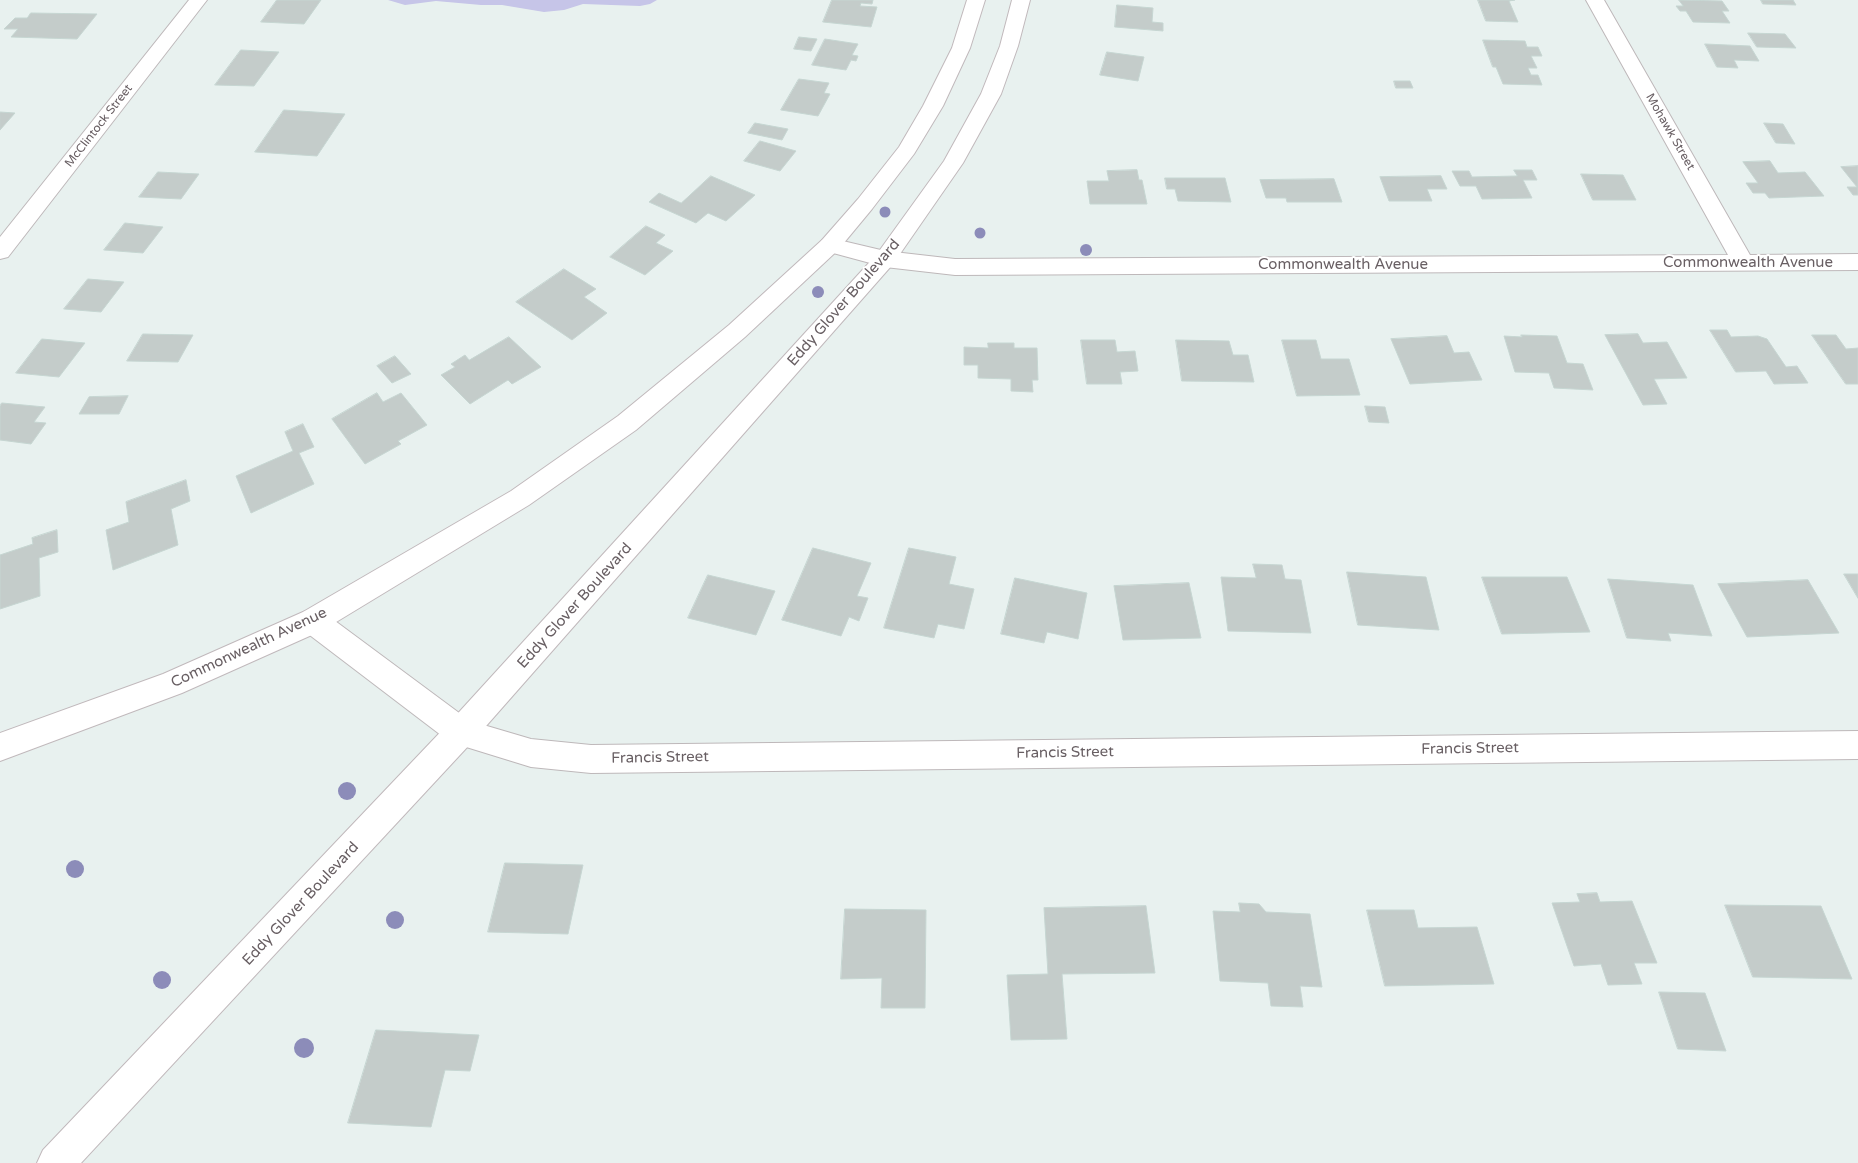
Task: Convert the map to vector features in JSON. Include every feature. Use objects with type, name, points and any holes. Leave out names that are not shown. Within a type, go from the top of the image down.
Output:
[{"type":"street","name":"McClintock Street","points":[[0,252],[198,0]]},
{"type":"street","points":[[830,245],[907,150],[933,106],[961,48],[976,0]]},
{"type":"street","name":"Eddy Glover Boulevard","points":[[56,1163],[461,732],[885,259],[954,163],[991,94],[1009,46],[1021,0]]},
{"type":"street","name":"Mohawk Street","points":[[1595,0],[1744,264]]},
{"type":"street","name":"Commonwealth Avenue","points":[[0,747],[172,684],[313,621],[520,498],[627,423],[738,331],[830,245],[885,259],[955,267],[1858,262]]},
{"type":"street","name":"Francis Street","points":[[313,621],[461,732],[531,753],[590,759],[1858,745]]},
{"type":"shaded area","points":[[388,0],[657,0],[640,6],[583,4],[564,10],[544,12],[502,5],[436,1],[405,5]]},
{"type":"building","points":[[277,0],[321,0],[304,24],[261,22]]},
{"type":"building","points":[[832,0],[873,0],[872,4],[861,3],[860,6],[877,7],[871,27],[823,22]]},
{"type":"building","points":[[1478,0],[1515,0],[1509,1],[1518,22],[1486,21]]},
{"type":"building","points":[[1679,0],[1722,1],[1729,11],[1722,11],[1730,23],[1693,22],[1686,11],[1680,11],[1676,6],[1683,6]]},
{"type":"building","points":[[1761,0],[1793,0],[1796,5],[1763,4]]},
{"type":"building","points":[[1117,5],[1153,8],[1152,22],[1163,23],[1163,31],[1115,27]]},
{"type":"building","points":[[31,13],[97,14],[77,39],[11,37],[18,29],[4,29],[15,18],[27,18]]},
{"type":"building","points":[[1748,33],[1785,34],[1796,48],[1757,47]]},
{"type":"building","points":[[799,37],[817,39],[811,51],[794,49]]},
{"type":"building","points":[[825,39],[858,44],[852,55],[858,56],[856,61],[851,60],[846,70],[812,65]]},
{"type":"building","points":[[1483,40],[1525,41],[1527,47],[1538,47],[1542,56],[1531,56],[1537,68],[1528,68],[1531,75],[1538,75],[1542,85],[1503,84],[1496,67],[1493,67]]},
{"type":"building","points":[[1705,44],[1750,46],[1759,61],[1734,60],[1738,68],[1717,67]]},
{"type":"building","points":[[241,50],[279,52],[254,86],[215,85]]},
{"type":"building","points":[[1107,52],[1144,57],[1138,81],[1100,75]]},
{"type":"building","points":[[799,79],[829,83],[824,93],[830,94],[818,116],[781,110]]},
{"type":"building","points":[[1394,81],[1410,81],[1413,88],[1396,88]]},
{"type":"building","points":[[284,110],[345,114],[317,156],[255,152]]},
{"type":"building","points":[[0,112],[15,113],[0,130]]},
{"type":"building","points":[[755,123],[788,129],[782,140],[748,133]]},
{"type":"building","points":[[1764,123],[1783,124],[1795,144],[1776,143]]},
{"type":"building","points":[[760,141],[796,151],[780,171],[744,161]]},
{"type":"building","points":[[1770,161],[1778,173],[1805,172],[1824,196],[1769,198],[1765,193],[1753,193],[1746,183],[1758,183],[1743,162]]},
{"type":"building","points":[[1858,166],[1858,195],[1853,195],[1847,187],[1857,187],[1841,167]]},
{"type":"building","points":[[1137,170],[1139,180],[1142,180],[1147,204],[1090,204],[1087,181],[1109,181],[1107,171]]},
{"type":"building","points":[[1514,170],[1532,170],[1537,180],[1523,180],[1532,198],[1482,199],[1476,186],[1460,186],[1452,171],[1469,171],[1472,177],[1517,176]]},
{"type":"building","points":[[158,172],[199,174],[181,199],[139,197]]},
{"type":"building","points":[[1581,174],[1623,175],[1636,200],[1593,200]]},
{"type":"building","points":[[711,176],[755,195],[726,221],[708,213],[696,223],[649,202],[659,193],[681,203]]},
{"type":"building","points":[[1441,176],[1447,189],[1427,189],[1432,201],[1389,201],[1380,177]]},
{"type":"building","points":[[1165,178],[1225,178],[1231,202],[1178,201],[1175,189],[1167,189]]},
{"type":"building","points":[[1334,179],[1342,202],[1287,202],[1286,198],[1266,198],[1260,180]]},
{"type":"building","points":[[125,223],[163,227],[143,253],[104,250]]},
{"type":"building","points":[[646,226],[665,235],[656,243],[673,251],[645,275],[610,257]]},
{"type":"building","points":[[564,269],[596,289],[584,297],[607,313],[572,340],[516,302]]},
{"type":"building","points":[[88,279],[124,282],[101,312],[64,309]]},
{"type":"building","points":[[1710,330],[1727,330],[1731,337],[1758,336],[1767,339],[1786,367],[1797,366],[1808,383],[1774,384],[1766,371],[1736,372]]},
{"type":"building","points":[[143,334],[193,335],[178,362],[127,361]]},
{"type":"building","points":[[1638,334],[1643,343],[1667,342],[1687,378],[1654,379],[1667,404],[1643,405],[1605,335]]},
{"type":"building","points":[[1521,335],[1557,336],[1567,363],[1583,364],[1593,390],[1554,388],[1549,373],[1515,372],[1504,336],[1522,337]]},
{"type":"building","points":[[1812,335],[1836,335],[1846,349],[1858,348],[1858,384],[1846,384]]},
{"type":"building","points":[[1447,336],[1454,353],[1469,352],[1482,380],[1410,384],[1391,339]]},
{"type":"building","points":[[509,337],[541,367],[512,384],[508,380],[470,404],[441,375],[455,367],[451,364],[465,355],[469,360]]},
{"type":"building","points":[[42,339],[85,343],[59,377],[16,373]]},
{"type":"building","points":[[1081,340],[1115,340],[1117,352],[1135,351],[1138,371],[1120,372],[1122,384],[1087,384]]},
{"type":"building","points":[[1176,340],[1229,341],[1233,355],[1248,355],[1254,382],[1182,381]]},
{"type":"building","points":[[1282,340],[1316,340],[1321,359],[1349,359],[1360,395],[1297,396]]},
{"type":"building","points":[[988,343],[1014,343],[1014,348],[1037,348],[1038,380],[1032,380],[1033,392],[1011,391],[1011,379],[978,378],[978,365],[964,365],[964,347],[988,348]]},
{"type":"building","points":[[395,356],[411,374],[392,383],[377,366]]},
{"type":"building","points":[[377,393],[383,402],[401,393],[427,425],[398,441],[401,444],[365,464],[332,419]]},
{"type":"building","points":[[128,396],[119,414],[79,414],[89,397]]},
{"type":"building","points":[[2,403],[45,407],[34,422],[46,423],[31,444],[0,440],[0,406]]},
{"type":"building","points":[[1365,406],[1385,407],[1389,423],[1369,422]]},
{"type":"building","points":[[303,424],[314,447],[299,453],[314,484],[251,513],[236,476],[293,451],[285,432]]},
{"type":"building","points":[[186,480],[190,501],[171,509],[178,545],[113,570],[106,530],[129,522],[126,502]]},
{"type":"building","points":[[57,530],[58,552],[39,558],[40,596],[0,609],[0,555],[33,544],[32,538]]},
{"type":"building","points":[[813,548],[871,563],[857,596],[868,598],[859,621],[849,617],[841,636],[782,620]]},
{"type":"building","points":[[909,548],[956,557],[949,584],[974,589],[964,629],[938,624],[934,638],[884,628]]},
{"type":"building","points":[[1253,564],[1282,565],[1285,579],[1301,580],[1311,633],[1228,631],[1221,577],[1256,578]]},
{"type":"building","points":[[1347,572],[1426,577],[1439,630],[1358,625]]},
{"type":"building","points":[[1844,574],[1858,574],[1858,598]]},
{"type":"building","points":[[708,575],[775,591],[756,635],[688,618]]},
{"type":"building","points":[[1482,577],[1567,577],[1590,632],[1502,634]]},
{"type":"building","points":[[1015,578],[1087,593],[1078,639],[1047,632],[1044,643],[1001,634]]},
{"type":"building","points":[[1608,579],[1693,585],[1712,636],[1668,633],[1671,641],[1627,638]]},
{"type":"building","points":[[1808,580],[1839,633],[1747,637],[1718,584]]},
{"type":"building","points":[[1189,583],[1201,638],[1123,640],[1114,586]]},
{"type":"building","points":[[505,863],[583,865],[568,934],[488,932]]},
{"type":"building","points":[[1597,893],[1600,902],[1632,901],[1657,963],[1634,963],[1642,984],[1608,985],[1601,964],[1574,966],[1552,903],[1580,902],[1577,894]]},
{"type":"building","points":[[1239,903],[1259,904],[1266,912],[1310,914],[1322,987],[1300,986],[1303,1007],[1271,1006],[1268,983],[1220,981],[1213,911],[1240,912]]},
{"type":"building","points":[[1725,905],[1821,906],[1852,979],[1753,977]]},
{"type":"building","points":[[1146,906],[1155,973],[1062,974],[1067,1039],[1011,1040],[1007,975],[1048,974],[1044,908]]},
{"type":"building","points":[[845,909],[926,910],[925,1008],[881,1008],[882,978],[841,979]]},
{"type":"building","points":[[1367,910],[1414,910],[1418,928],[1477,927],[1494,984],[1385,986]]},
{"type":"building","points":[[1659,992],[1705,993],[1726,1051],[1678,1049]]},
{"type":"building","points":[[376,1030],[479,1035],[470,1071],[445,1070],[431,1127],[348,1123]]}]
